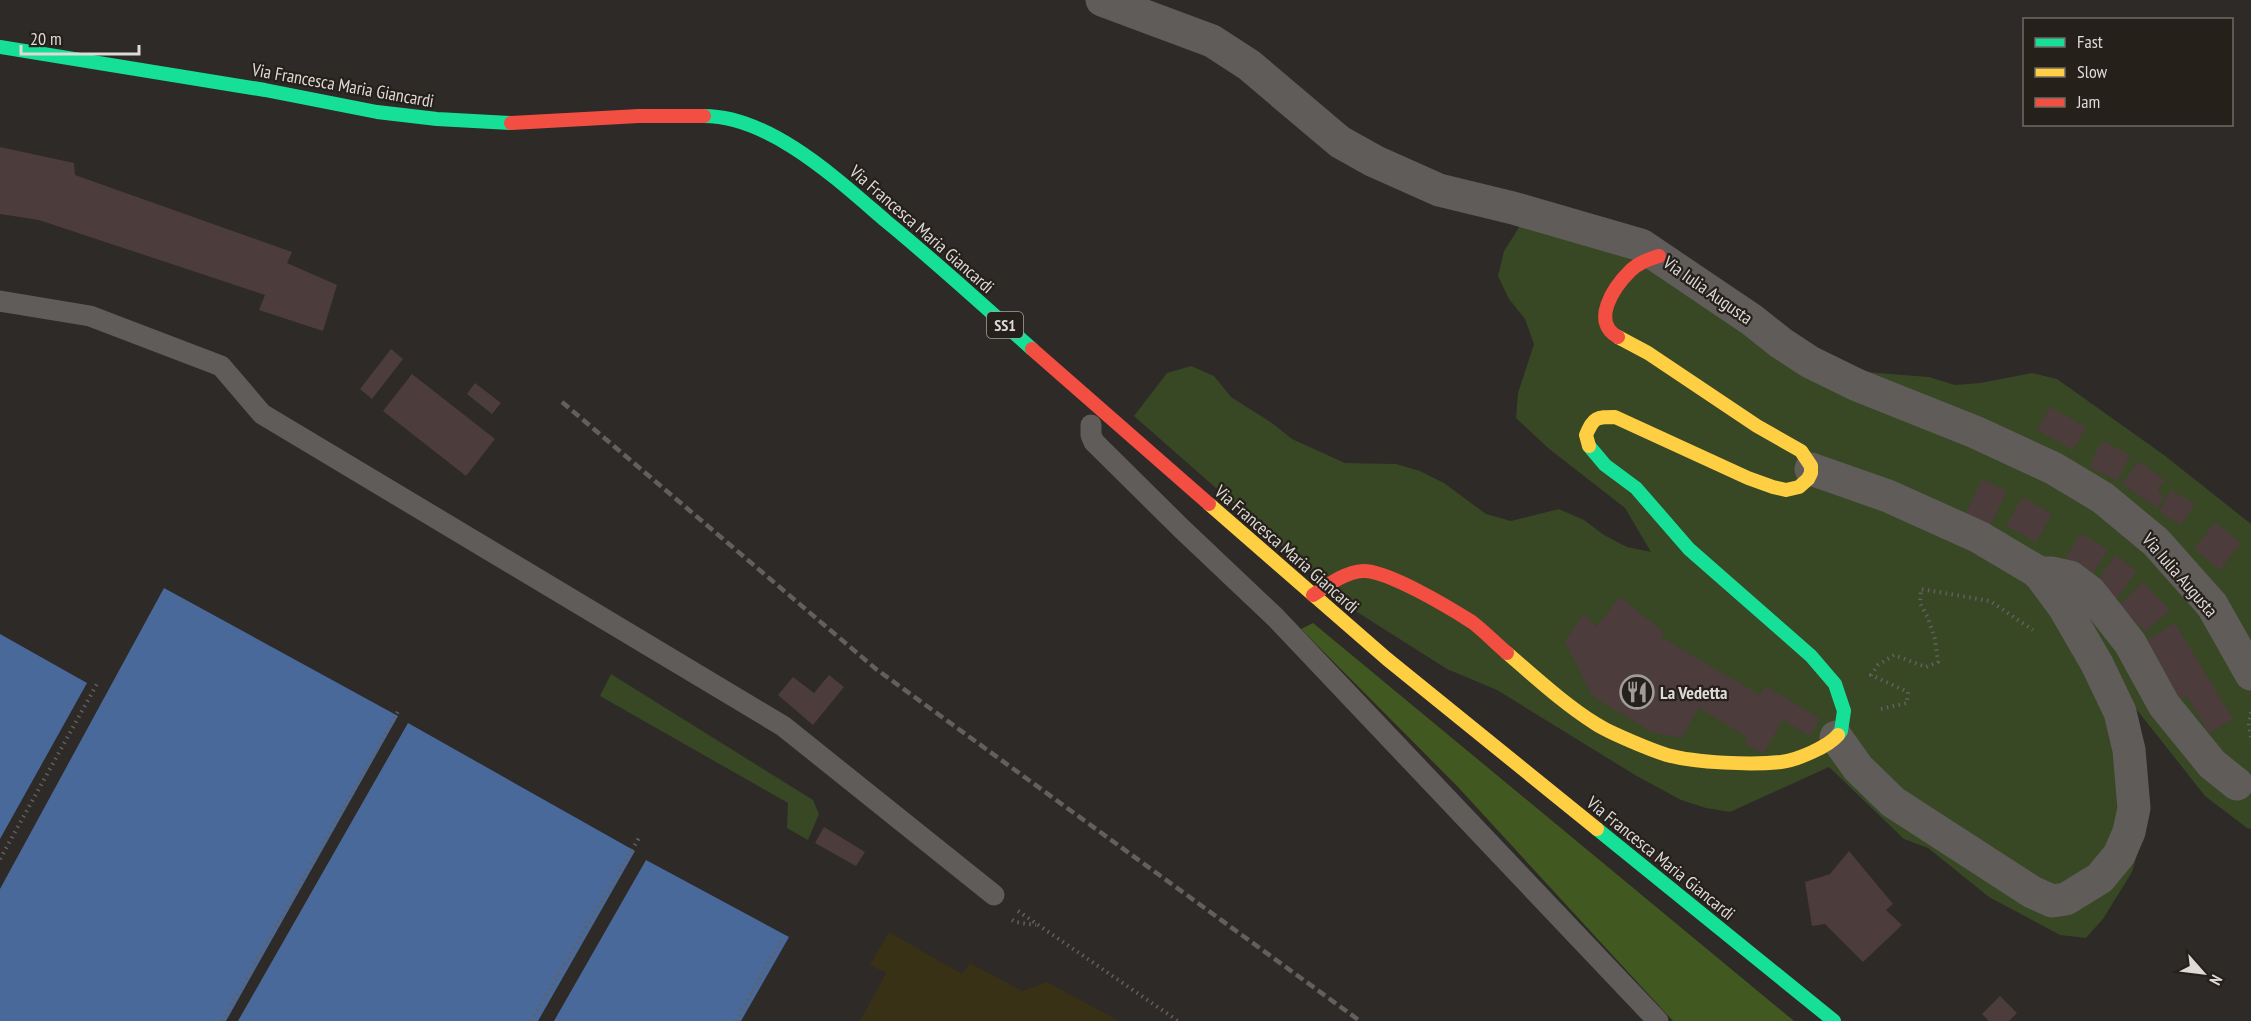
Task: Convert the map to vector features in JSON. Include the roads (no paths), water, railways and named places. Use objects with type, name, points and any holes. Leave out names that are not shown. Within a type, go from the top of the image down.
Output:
[{"type":"main road","name":"Via Francesca Maria Giancardi","points":[[0,47],[253,88],[377,112],[437,119],[510,123],[639,116],[711,116],[741,123],[774,136],[820,165],[926,254],[1095,417],[1502,753],[1834,1021]]},
{"type":"main road","points":[[1313,596],[1336,580],[1357,572],[1366,571],[1403,583],[1473,623],[1536,678],[1597,725],[1668,755],[1718,762],[1783,762],[1813,752],[1836,737],[1841,731],[1844,711],[1835,684],[1811,656],[1689,549],[1636,488],[1605,465],[1590,448],[1586,435],[1592,422],[1599,417],[1615,417],[1748,478],[1786,490],[1808,479],[1811,469],[1801,451],[1757,426],[1648,353],[1609,332],[1605,323],[1606,304],[1630,271],[1645,260],[1659,256]]},
{"type":"street","name":"Via Iulia Augusta","points":[[1102,0],[1212,41],[1249,64],[1340,142],[1374,160],[1439,190],[1513,208],[1631,242],[1659,256],[1810,362],[1857,385],[1975,432],[2053,468],[2103,498],[2156,542],[2212,605],[2251,674]]},
{"type":"street","points":[[1811,469],[1888,496],[1979,537],[2038,573],[2064,607],[2097,664],[2120,712],[2129,750],[2134,808],[2129,832],[2119,855],[2100,878],[2066,899],[2052,901],[2032,892],[1893,802],[1858,768],[1836,737]]},
{"type":"street","points":[[2038,573],[2070,577],[2090,592],[2130,644],[2164,705],[2212,764],[2237,784]]},
{"type":"lane","points":[[0,301],[90,316],[221,366],[262,414],[783,726],[994,895]]},
{"type":"lane","points":[[1095,417],[1091,435],[1094,442],[1275,617],[1658,1021]]},
{"type":"water","points":[[164,588],[398,716],[226,1021],[0,1021],[0,889]]},
{"type":"water","points":[[0,634],[87,683],[0,839]]},
{"type":"water","points":[[408,723],[635,851],[538,1021],[238,1021]]},
{"type":"water","points":[[646,860],[789,937],[741,1021],[554,1021]]},
{"type":"railway","points":[[562,402],[876,669],[1360,1021]]},
{"type":"place","name":"La Vedetta","points":[[1637,692]]}]
